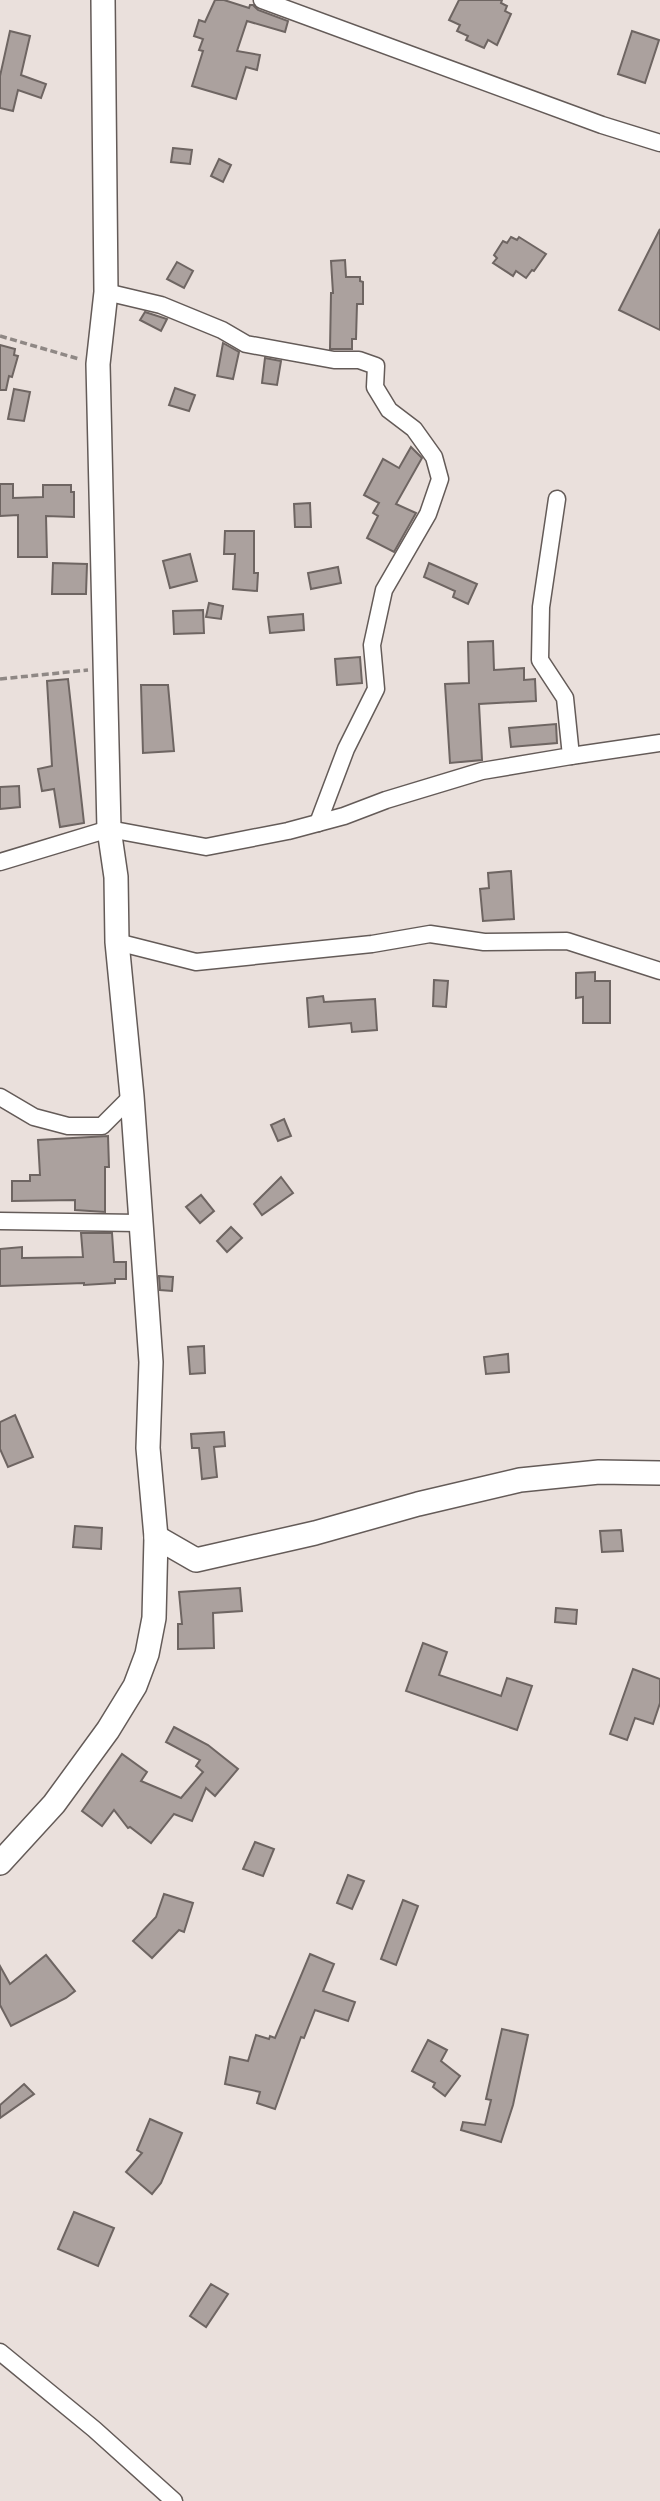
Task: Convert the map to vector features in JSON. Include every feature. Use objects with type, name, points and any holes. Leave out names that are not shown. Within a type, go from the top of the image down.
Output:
[{"type":"street","points":[[0,1863],[54,1804],[108,1730],[135,1686],[147,1654],[154,1618],[156,1536],[148,1448],[150,1362],[132,1096],[117,942],[116,877],[109,829],[98,364],[107,292],[103,0]]},
{"type":"street","points":[[262,0],[602,125],[660,143]]},
{"type":"street","points":[[107,292],[161,305],[222,330],[246,344],[334,360],[359,360],[376,366],[375,387],[389,410],[414,429],[434,457],[440,479],[428,514],[384,590],[372,645],[376,689],[346,749],[318,823]]},
{"type":"street","points":[[557,499],[541,607],[540,660],[565,698],[571,756]]},
{"type":"street","points":[[0,863],[109,829],[206,847],[318,823],[482,771],[660,743]]},
{"type":"street","points":[[117,942],[196,962],[359,945],[430,934],[485,942],[567,941],[660,971]]},
{"type":"street","points":[[0,1097],[34,1117],[68,1126],[102,1126],[132,1096]]},
{"type":"street","points":[[0,1221],[139,1223]]},
{"type":"street","points":[[156,1536],[197,1560],[315,1533],[418,1504],[520,1480],[599,1472],[660,1473]]},
{"type":"street","points":[[0,2352],[94,2429],[174,2501]]},
{"type":"path","points":[[0,336],[98,364]]},
{"type":"path","points":[[0,679],[104,669]]},
{"type":"building","points":[[215,0],[249,8],[253,5],[258,10],[288,21],[285,32],[247,21],[237,51],[260,55],[257,70],[246,67],[236,99],[192,86],[203,51],[199,50],[203,39],[194,36],[199,20],[205,22]]},
{"type":"building","points":[[459,0],[502,0],[501,3],[507,6],[505,11],[511,14],[497,45],[488,40],[484,48],[466,40],[468,36],[457,31],[460,25],[449,20]]},
{"type":"building","points":[[10,31],[30,36],[21,75],[46,84],[41,98],[18,90],[13,111],[0,108],[0,76]]},
{"type":"building","points":[[632,31],[659,40],[645,83],[618,74]]},
{"type":"building","points":[[173,148],[192,150],[190,164],[171,162]]},
{"type":"building","points":[[219,159],[231,165],[223,182],[211,176]]},
{"type":"building","points":[[660,229],[660,330],[619,310]]},
{"type":"building","points":[[511,237],[517,240],[519,237],[546,254],[526,278],[516,271],[513,276],[493,263],[497,258],[494,255],[503,241],[507,243]]},
{"type":"building","points":[[345,260],[346,277],[360,277],[363,282],[363,304],[357,304],[356,339],[352,339],[352,349],[330,349],[333,293],[331,261]]},
{"type":"building","points":[[177,262],[193,271],[184,288],[167,279]]},
{"type":"building","points":[[145,312],[167,319],[161,331],[140,320]]},
{"type":"building","points":[[223,343],[239,352],[233,379],[217,376]]},
{"type":"building","points":[[0,345],[15,349],[14,355],[18,356],[6,390],[0,390]]},
{"type":"building","points":[[265,358],[281,361],[277,385],[262,383]]},
{"type":"building","points":[[175,388],[195,395],[189,411],[169,405]]},
{"type":"building","points":[[14,389],[30,392],[24,421],[8,419]]},
{"type":"building","points":[[411,447],[422,458],[396,504],[416,513],[394,552],[367,538],[378,516],[373,513],[379,503],[364,495],[383,459],[399,468]]},
{"type":"building","points":[[0,484],[13,484],[13,498],[43,497],[43,485],[71,485],[71,492],[74,492],[74,517],[46,516],[47,557],[18,557],[18,515],[0,516]]},
{"type":"building","points":[[310,503],[311,527],[295,527],[294,504]]},
{"type":"building","points":[[225,531],[254,531],[257,591],[233,589],[235,554],[224,554]]},
{"type":"building","points":[[190,554],[197,581],[170,588],[163,561]]},
{"type":"building","points":[[53,563],[87,564],[86,594],[52,594]]},
{"type":"building","points":[[429,563],[477,584],[468,604],[453,597],[455,591],[424,577]]},
{"type":"building","points":[[338,567],[341,583],[311,589],[308,573]]},
{"type":"building","points":[[209,603],[223,606],[221,619],[206,617]]},
{"type":"building","points":[[203,610],[204,633],[174,634],[173,611]]},
{"type":"building","points":[[303,614],[304,630],[270,633],[268,617]]},
{"type":"building","points":[[493,641],[494,670],[524,668],[524,680],[535,679],[536,701],[479,704],[482,760],[450,763],[445,684],[469,683],[468,642]]},
{"type":"building","points":[[360,657],[362,683],[337,685],[335,659]]},
{"type":"building","points":[[68,679],[84,823],[60,827],[54,789],[42,791],[38,769],[52,766],[47,681]]},
{"type":"building","points":[[141,685],[168,685],[174,751],[143,753]]},
{"type":"building","points":[[556,724],[557,743],[511,747],[509,728]]},
{"type":"building","points":[[19,786],[20,807],[0,809],[0,787]]},
{"type":"building","points":[[511,871],[514,919],[483,921],[480,889],[489,888],[488,873]]},
{"type":"building","points":[[595,972],[595,981],[610,981],[610,1023],[583,1023],[583,997],[576,998],[576,973]]},
{"type":"building","points":[[434,980],[448,981],[446,1007],[433,1006]]},
{"type":"building","points":[[323,996],[324,1002],[375,999],[377,1030],[352,1032],[351,1023],[309,1027],[307,998]]},
{"type":"building","points":[[284,1119],[291,1136],[278,1141],[271,1125]]},
{"type":"building","points":[[108,1136],[109,1167],[105,1167],[105,1212],[75,1210],[75,1200],[12,1201],[12,1181],[30,1181],[30,1175],[40,1175],[38,1140]]},
{"type":"building","points":[[281,1177],[293,1193],[262,1215],[254,1204]]},
{"type":"building","points":[[201,1195],[214,1211],[200,1223],[186,1207]]},
{"type":"building","points":[[231,1227],[242,1238],[227,1252],[217,1241]]},
{"type":"building","points":[[81,1233],[112,1233],[114,1262],[126,1262],[126,1279],[115,1279],[115,1283],[84,1285],[0,1286],[0,1249],[22,1247],[22,1258],[83,1257]]},
{"type":"building","points":[[159,1276],[173,1277],[172,1291],[160,1290]]},
{"type":"building","points":[[204,1346],[205,1373],[190,1374],[188,1347]]},
{"type":"building","points":[[508,1354],[509,1372],[486,1374],[484,1357]]},
{"type":"building","points":[[15,1415],[33,1457],[8,1467],[0,1449],[0,1422]]},
{"type":"building","points":[[224,1432],[225,1446],[214,1447],[217,1477],[202,1479],[199,1448],[192,1448],[191,1434]]},
{"type":"building","points":[[75,1526],[102,1528],[101,1549],[73,1547]]},
{"type":"building","points":[[621,1530],[623,1551],[602,1552],[600,1531]]},
{"type":"building","points":[[240,1588],[242,1611],[213,1613],[214,1648],[178,1649],[178,1624],[182,1624],[179,1592]]},
{"type":"building","points":[[556,1608],[577,1610],[576,1624],[555,1622]]},
{"type":"building","points":[[423,1643],[447,1652],[439,1675],[501,1696],[507,1678],[532,1686],[517,1730],[406,1691]]},
{"type":"building","points":[[633,1669],[660,1679],[660,1703],[653,1724],[635,1718],[627,1740],[610,1734]]},
{"type":"building","points":[[174,1727],[208,1745],[238,1769],[215,1796],[206,1788],[192,1821],[174,1814],[151,1843],[128,1828],[114,1810],[102,1826],[82,1811],[122,1754],[147,1772],[141,1781],[181,1798],[203,1772],[196,1766],[200,1760],[166,1742]]},
{"type":"building","points":[[255,1842],[274,1849],[263,1876],[243,1869]]},
{"type":"building","points":[[348,1875],[364,1881],[352,1909],[337,1903]]},
{"type":"building","points":[[164,1894],[193,1903],[184,1932],[179,1930],[152,1958],[133,1941],[156,1917]]},
{"type":"building","points":[[403,1900],[418,1906],[396,1965],[381,1959]]},
{"type":"building","points":[[310,1954],[334,1964],[323,1991],[355,2002],[348,2021],[315,2010],[304,2038],[301,2037],[275,2109],[257,2103],[260,2092],[225,2084],[230,2057],[248,2061],[256,2035],[275,2038]]},
{"type":"building","points":[[46,1955],[75,1991],[11,2026],[0,2005],[0,1966],[10,1984]]},
{"type":"building","points":[[502,2029],[528,2035],[513,2105],[501,2142],[461,2130],[463,2122],[485,2125],[491,2100],[486,2099]]},
{"type":"building","points":[[428,2040],[447,2050],[441,2061],[460,2076],[445,2096],[433,2087],[435,2083],[412,2071]]},
{"type":"building","points":[[24,2084],[34,2094],[0,2118],[0,2105]]},
{"type":"building","points":[[150,2119],[182,2133],[161,2183],[152,2194],[126,2172],[142,2153],[137,2150]]},
{"type":"building","points":[[74,2212],[114,2228],[98,2266],[58,2249]]},
{"type":"building","points":[[211,2284],[228,2294],[206,2327],[190,2316]]}]
